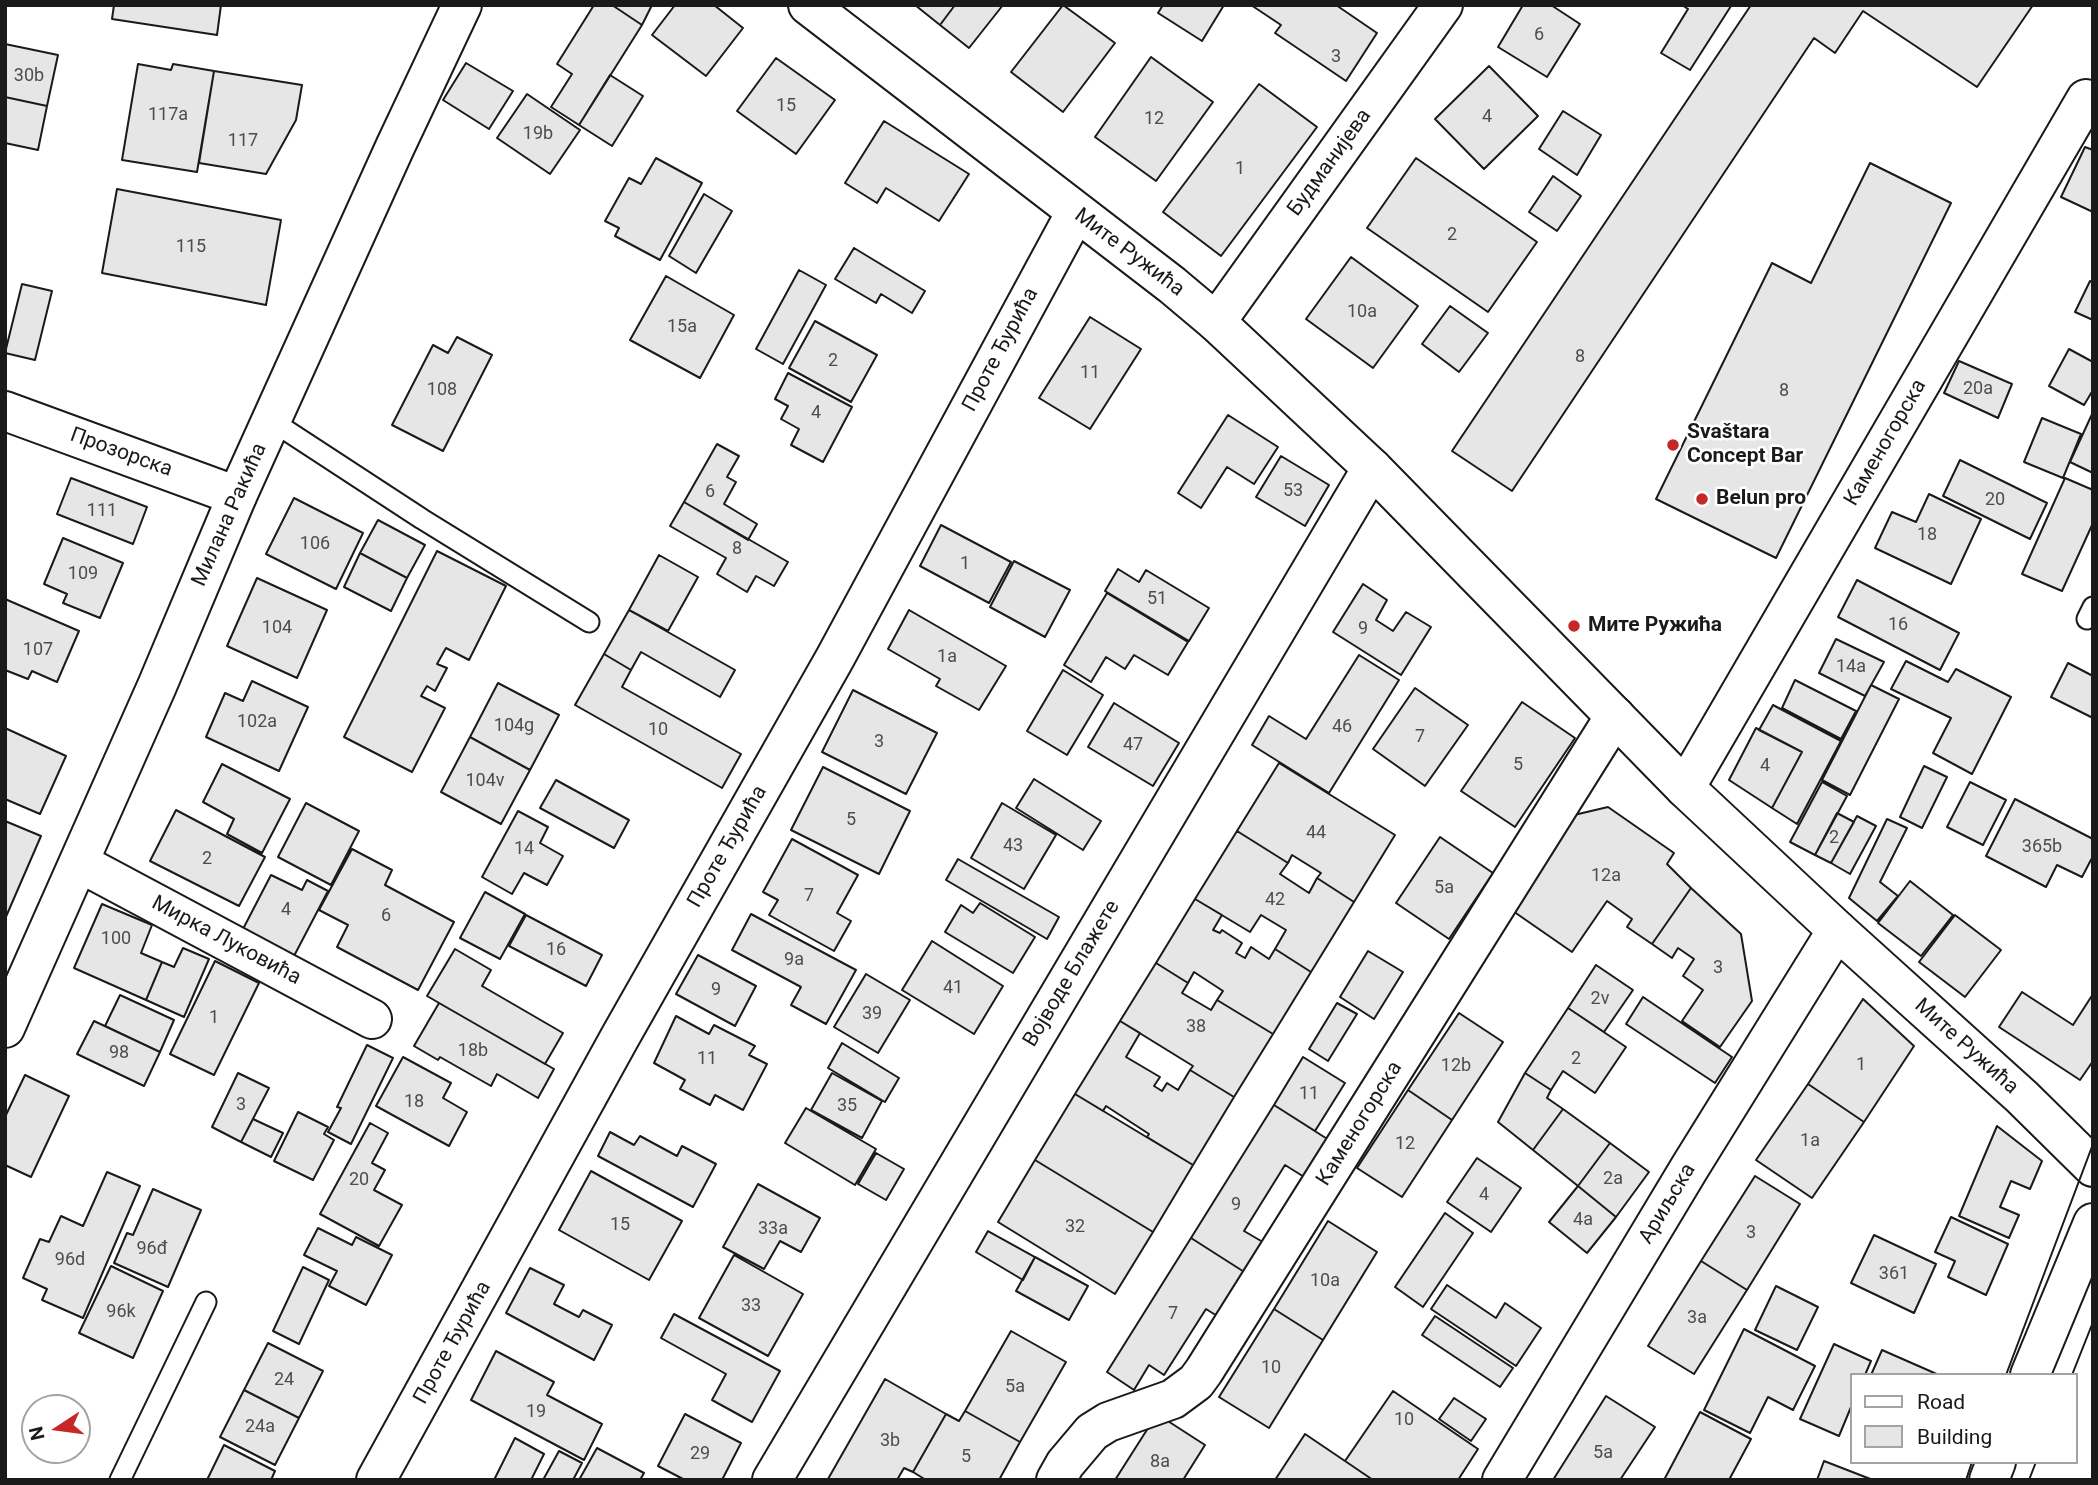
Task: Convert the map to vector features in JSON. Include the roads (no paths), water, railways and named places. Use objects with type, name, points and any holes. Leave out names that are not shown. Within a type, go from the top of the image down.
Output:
[{"type":"street","name":"Милана Ракића","points":[[5,1028],[80,863],[237,496],[462,5]]},
{"type":"street","name":"Будманијева","points":[[1216,321],[1443,5]]},
{"type":"street","name":"Мите Ружића","points":[[831,12],[1076,212],[1216,321],[1372,468],[1685,788],[2022,1097],[2093,1167]]},
{"type":"street","name":"Каменогорска","points":[[1685,788],[2086,99]]},
{"type":"street","name":"Проте Ђурића","points":[[376,1480],[620,1037],[835,658],[1076,212]]},
{"type":"street","name":"Прозорска","points":[[5,411],[237,496]]},
{"type":"street","name":"Војводе Блажете","points":[[772,1480],[1372,468]]},
{"type":"street","name":"Каменогорска","points":[[1056,1480],[1065,1464],[1092,1432],[1108,1422],[1173,1399],[1196,1382],[1615,716]]},
{"type":"street","name":"Мирка Луковића","points":[[80,863],[372,1019]]},
{"type":"street","name":"Ариљска","points":[[1502,1480],[1690,1167],[1837,930]]},
{"type":"street","points":[[2031,1373],[2093,1223]]},
{"type":"lane","points":[[272,421],[422,519],[589,622]]},
{"type":"lane","points":[[120,1480],[206,1302]]},
{"type":"tram line","points":[[2007,1373],[2093,1144]]},
{"type":"tram line","points":[[2073,1373],[2093,1322]]},
{"type":"tram line","points":[[1966,1480],[1971,1464]]},
{"type":"tram line","points":[[2029,1480],[2035,1464]]},
{"type":"place","name":"Svaštara Concept Bar","points":[[1673,445]]},
{"type":"place","name":"Belun pro","points":[[1702,499]]},
{"type":"place","name":"Мите Ружића","points":[[1574,626]]}]
